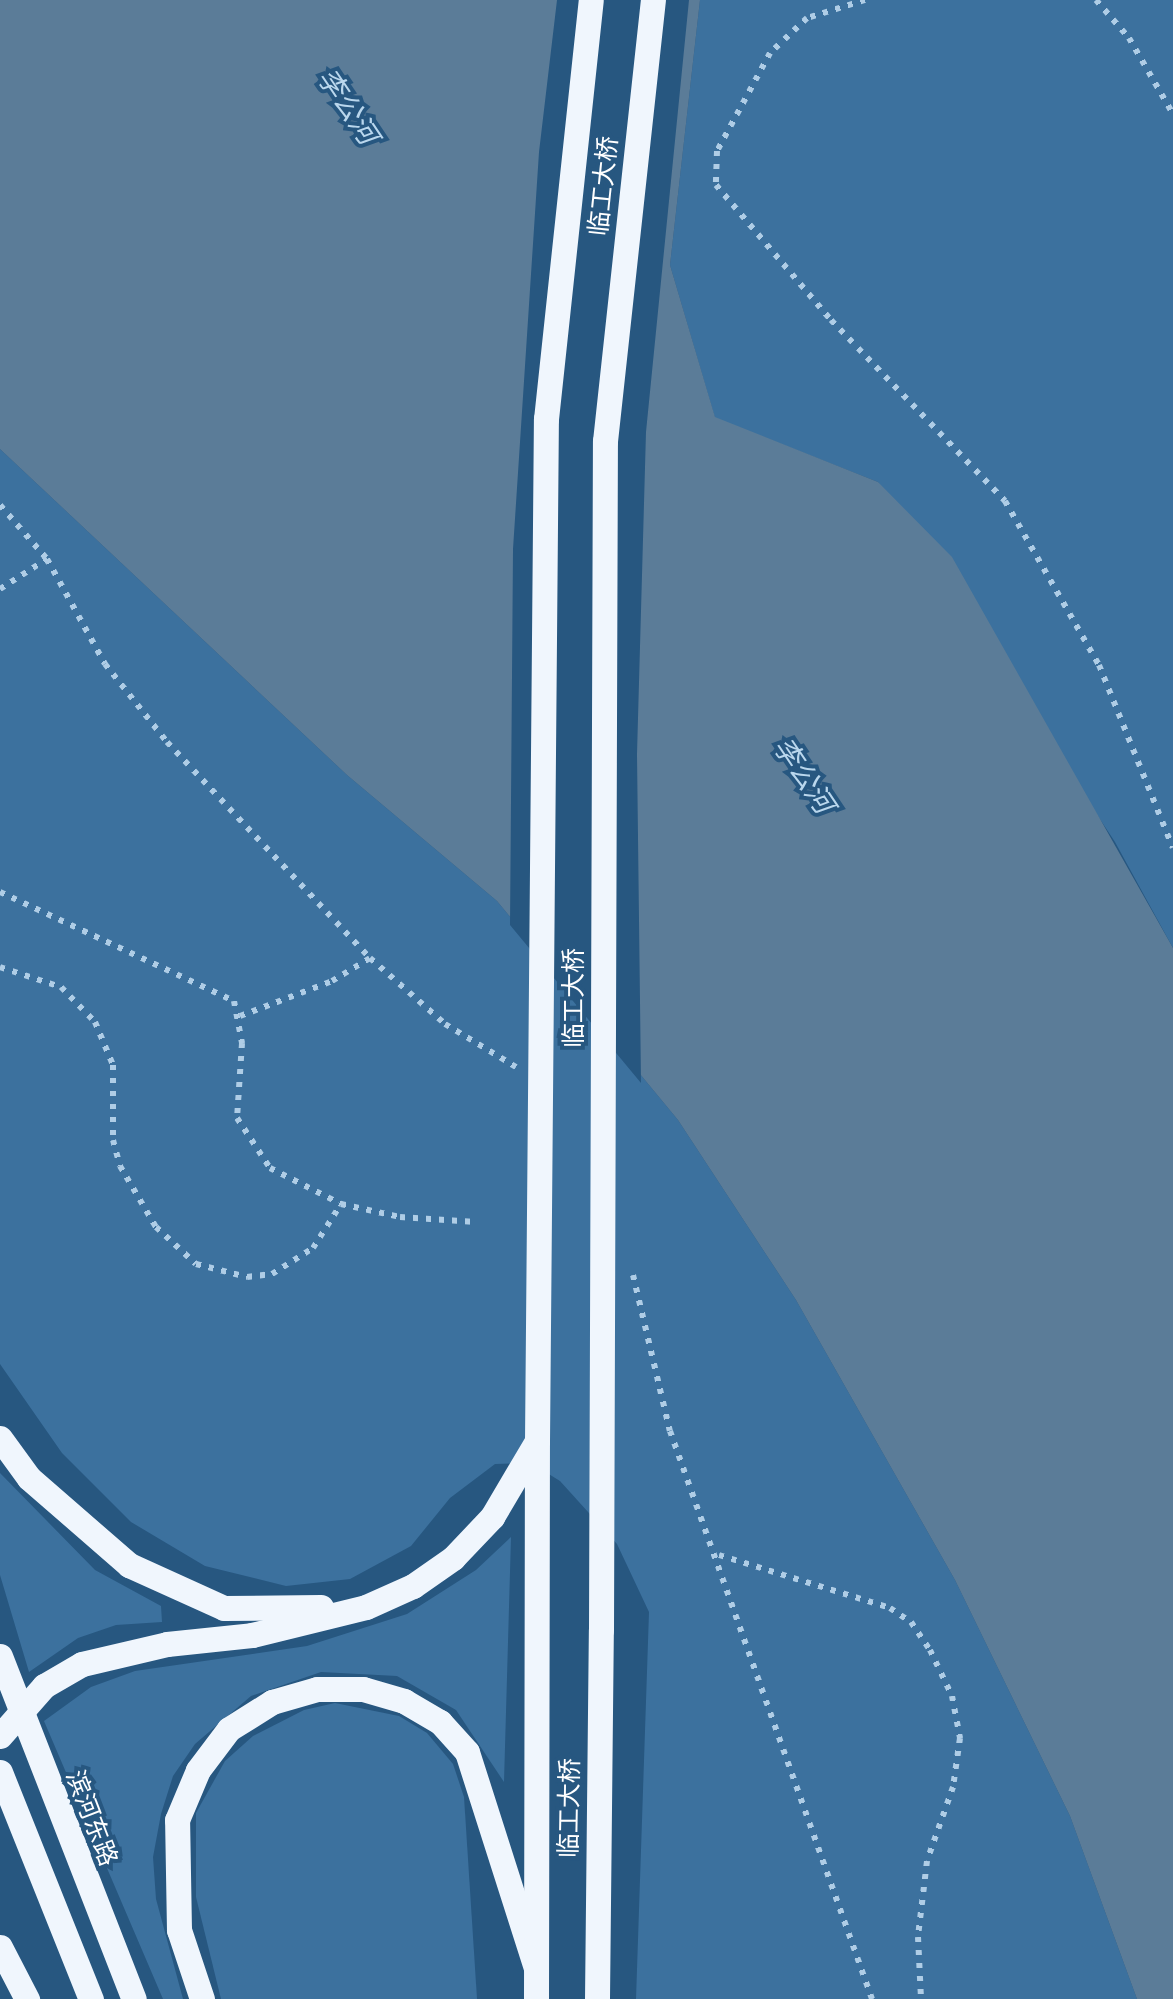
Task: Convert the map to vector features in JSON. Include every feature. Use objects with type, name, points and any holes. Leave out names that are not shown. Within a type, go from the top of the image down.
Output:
[{"type":"main road","name":"临工大桥","points":[[536,1999],[546,419],[591,0]]},
{"type":"main road","name":"临工大桥","points":[[597,1999],[605,441],[653,0]]},
{"type":"main road","points":[[0,1438],[70,1518],[129,1566],[176,1590],[224,1608],[366,1607]]},
{"type":"main road","points":[[0,1736],[44,1686],[82,1664],[167,1644],[252,1635],[366,1607],[453,1558],[492,1517],[537,1440]]},
{"type":"main road","name":"滨河东路","points":[[0,1656],[134,1999]]},
{"type":"main road","points":[[202,1999],[180,1930],[177,1820],[198,1770],[228,1730],[272,1702],[317,1689],[363,1689],[404,1701],[440,1722],[467,1752],[536,1968]]},
{"type":"main road","points":[[0,1772],[91,1999]]},
{"type":"main road","points":[[0,1947],[27,1999]]},
{"type":"path","points":[[865,0],[808,18],[770,53],[716,151],[716,186],[831,320],[1006,501],[1099,665],[1173,848]]},
{"type":"path","points":[[1096,0],[1138,51],[1173,114]]},
{"type":"path","points":[[0,506],[47,558],[131,702],[370,958],[445,1024],[526,1074]]},
{"type":"path","points":[[0,590],[47,558]]},
{"type":"path","points":[[0,892],[221,990],[240,1016],[234,1091],[250,1143],[298,1188],[341,1204],[400,1217],[476,1222]]},
{"type":"path","points":[[240,1016],[320,986],[370,958]]},
{"type":"path","points":[[0,967],[61,987],[95,1022],[113,1065],[113,1140],[120,1166],[156,1228],[196,1264],[247,1276],[272,1274],[313,1248],[341,1204]]},
{"type":"path","points":[[630,1265],[670,1431],[718,1555],[872,1999]]},
{"type":"path","points":[[718,1555],[890,1608],[911,1622],[930,1650],[952,1696],[960,1738],[952,1787],[927,1861],[918,1937],[921,1999]]},
{"type":"shaded area","points":[[700,0],[1173,0],[1173,948],[1115,842],[878,482],[715,418],[670,265]]},
{"type":"shaded area","points":[[0,449],[347,775],[497,901],[678,1120],[796,1300],[955,1580],[1070,1816],[1137,1999],[636,1999],[649,1612],[617,1544],[560,1481],[531,1463],[495,1464],[450,1498],[411,1546],[350,1579],[286,1586],[205,1566],[131,1522],[62,1453],[0,1364]]},
{"type":"shaded area","points":[[0,1473],[95,1570],[161,1606],[162,1622],[116,1625],[78,1638],[29,1672],[0,1575]]},
{"type":"shaded area","points":[[511,1537],[504,1782],[456,1710],[397,1676],[321,1672],[251,1696],[195,1744],[173,1776],[161,1814],[153,1857],[156,1899],[183,1999],[163,1999],[44,1721],[91,1687],[135,1671],[307,1646],[407,1614],[476,1570]]},
{"type":"shaded area","points":[[335,1703],[399,1716],[427,1733],[453,1764],[464,1797],[477,1999],[221,1999],[196,1897],[196,1813],[225,1761],[253,1736],[304,1710]]},
{"type":"water","name":"李公河","points":[[0,0],[700,0],[670,265],[715,417],[878,482],[952,557],[1173,948],[1173,1999],[1137,1999],[1070,1816],[955,1580],[796,1300],[678,1120],[497,901],[347,775],[0,449]]},
{"type":"pier","points":[[557,0],[689,0],[646,432],[637,754],[641,1083],[510,925],[513,549],[539,152]]}]
